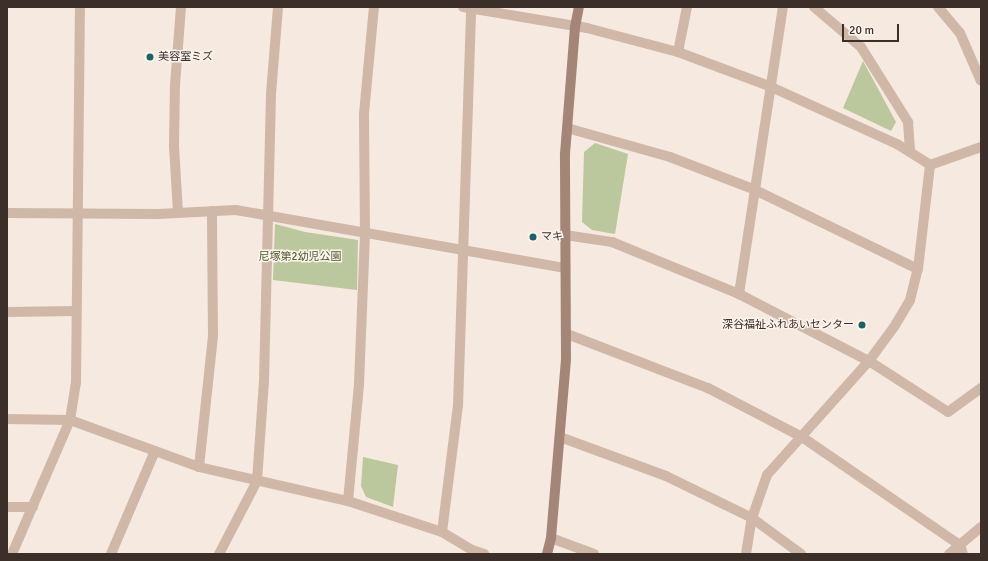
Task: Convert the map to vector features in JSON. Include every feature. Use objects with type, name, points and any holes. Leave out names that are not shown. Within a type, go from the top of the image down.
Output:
[{"type":"street","points":[[12,554],[70,420],[76,383],[80,7]]},
{"type":"street","points":[[178,213],[174,146],[175,85],[181,7]]},
{"type":"street","points":[[218,554],[257,481],[264,381],[270,216],[270,94],[278,7]]},
{"type":"street","points":[[348,501],[359,384],[365,233],[364,114],[374,7]]},
{"type":"street","points":[[442,532],[458,406],[468,7],[575,27],[678,52],[770,86],[897,144],[930,166]]},
{"type":"street","points":[[547,554],[551,538],[567,334],[564,268],[567,128],[575,27],[579,7]]},
{"type":"street","points":[[678,52],[687,7]]},
{"type":"street","points":[[739,294],[753,189],[783,7]]},
{"type":"street","points":[[814,7],[861,47],[908,122],[910,152]]},
{"type":"street","points":[[938,7],[960,33],[981,80]]},
{"type":"street","points":[[567,128],[670,157],[753,189],[918,269]]},
{"type":"street","points":[[930,166],[981,147]]},
{"type":"street","points":[[746,554],[752,518],[767,475],[869,361],[894,327],[910,300],[918,269],[930,166]]},
{"type":"street","points":[[7,213],[178,213],[236,210],[564,268]]},
{"type":"street","points":[[199,467],[213,336],[212,211]]},
{"type":"street","points":[[565,235],[612,242],[739,294],[869,361],[948,412],[981,388]]},
{"type":"street","points":[[7,312],[76,311]]},
{"type":"street","points":[[567,334],[708,388],[802,437],[961,550]]},
{"type":"street","points":[[7,419],[70,420],[199,467],[348,501],[442,532],[472,550],[484,554]]},
{"type":"street","points":[[560,437],[666,476],[752,518],[801,554]]},
{"type":"street","points":[[111,554],[155,451]]},
{"type":"street","points":[[7,507],[33,507]]},
{"type":"street","points":[[950,554],[961,550],[981,527]]},
{"type":"street","points":[[551,538],[594,554]]},
{"type":"green space","points":[[863,61],[896,122],[891,131],[843,108]]},
{"type":"green space","points":[[595,143],[628,154],[615,234],[592,230],[582,222],[584,152]]},
{"type":"green space","name":"尼塚第2幼児公園","points":[[275,224],[305,232],[358,240],[357,290],[273,280]]},
{"type":"green space","points":[[363,457],[398,465],[393,507],[366,497],[361,486]]},
{"type":"place","name":"美容室ミズ","points":[[150,57]]},
{"type":"place","name":"マキ","points":[[533,237]]},
{"type":"place","name":"深谷福祉ふれあいセンター","points":[[862,325]]}]
